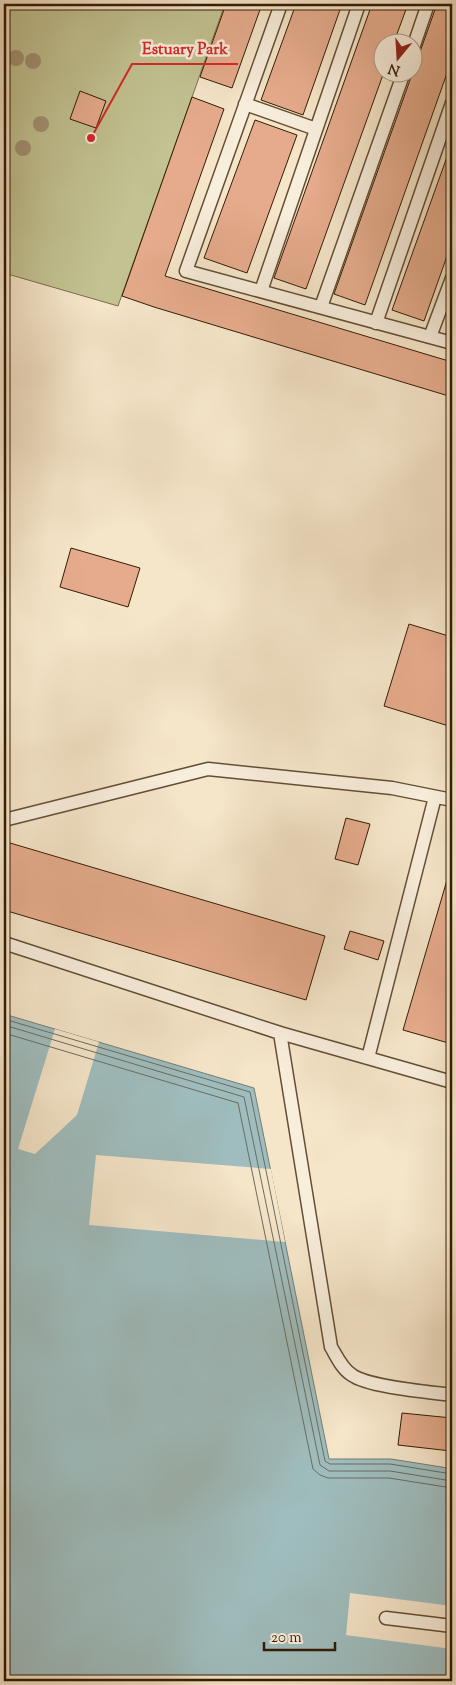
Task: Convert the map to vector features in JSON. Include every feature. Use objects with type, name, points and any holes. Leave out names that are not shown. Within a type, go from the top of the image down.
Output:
[{"type":"lane","points":[[281,4],[186,271],[452,343]]},
{"type":"lane","points":[[261,291],[359,4]]},
{"type":"lane","points":[[418,32],[428,4]]},
{"type":"lane","points":[[321,308],[400,82]]},
{"type":"lane","points":[[376,323],[452,103]]},
{"type":"lane","points":[[245,104],[316,129]]},
{"type":"lane","points":[[430,337],[452,278]]},
{"type":"lane","points":[[4,820],[208,769],[392,788],[452,800]]},
{"type":"lane","points":[[368,1058],[435,797]]},
{"type":"lane","points":[[4,943],[280,1034],[452,1082]]},
{"type":"lane","points":[[280,1034],[331,1347],[342,1366],[353,1376],[381,1385],[452,1395]]},
{"type":"lane","points":[[386,1618],[452,1626]]},
{"type":"green space","points":[[4,4],[225,4],[118,306],[4,273]]},
{"type":"water","points":[[4,1014],[254,1088],[329,1459],[391,1459],[452,1470],[452,1681],[4,1681]]},
{"type":"pier","points":[[55,1029],[99,1042],[77,1115],[35,1154],[18,1149]]},
{"type":"pier","points":[[96,1155],[271,1169],[285,1242],[89,1225]]},
{"type":"pier","points":[[350,1593],[452,1606],[452,1649],[346,1635]]},
{"type":"building","points":[[226,4],[262,4],[232,88],[200,77]]},
{"type":"building","points":[[296,4],[342,4],[303,115],[261,100]]},
{"type":"building","points":[[372,4],[408,4],[398,32],[374,32],[374,82],[380,82],[306,289],[274,278]]},
{"type":"building","points":[[437,4],[452,4],[452,59],[365,305],[334,294],[409,82],[424,82],[424,41]]},
{"type":"building","points":[[80,91],[106,101],[96,128],[70,119]]},
{"type":"building","points":[[192,97],[224,109],[165,276],[452,362],[452,397],[122,296]]},
{"type":"building","points":[[255,120],[297,135],[247,273],[204,258]]},
{"type":"building","points":[[452,143],[452,242],[424,321],[392,310]]},
{"type":"building","points":[[71,548],[140,568],[128,607],[60,587]]},
{"type":"building","points":[[409,624],[452,637],[452,727],[384,706]]},
{"type":"building","points":[[346,818],[370,824],[358,865],[335,859]]},
{"type":"building","points":[[10,843],[325,936],[306,1000],[4,910],[4,864]]},
{"type":"building","points":[[452,863],[452,1044],[403,1030]]},
{"type":"building","points":[[350,931],[384,941],[378,960],[344,949]]},
{"type":"building","points":[[402,1413],[452,1418],[451,1451],[398,1445]]},
{"type":"place","name":"Estuary Park","points":[[91,138]]}]
